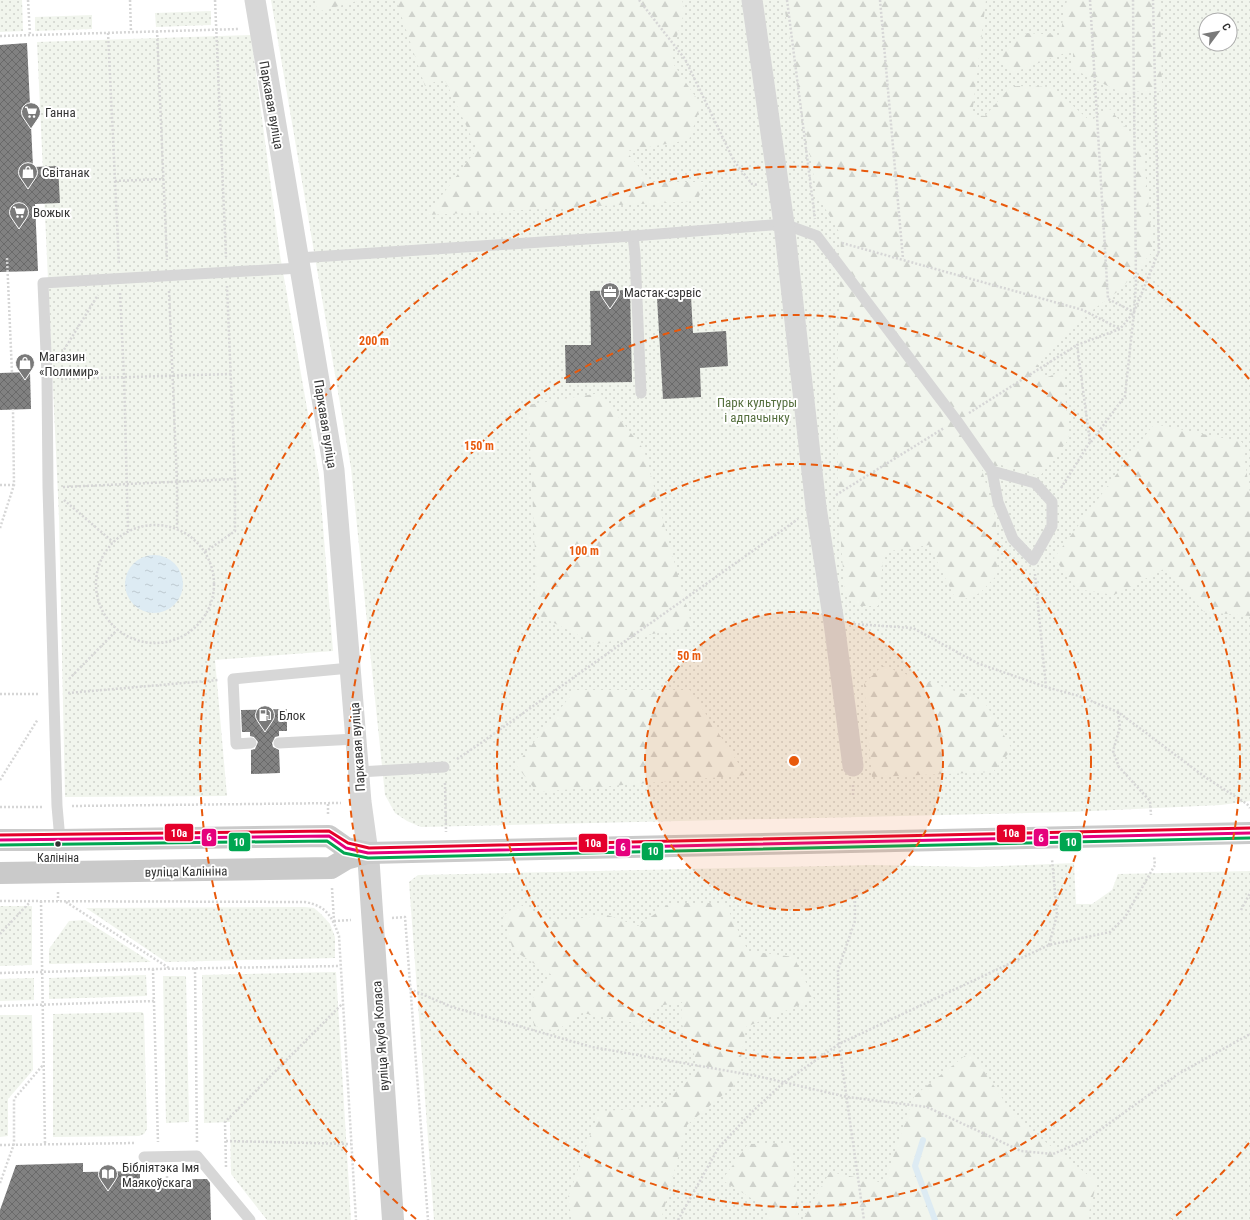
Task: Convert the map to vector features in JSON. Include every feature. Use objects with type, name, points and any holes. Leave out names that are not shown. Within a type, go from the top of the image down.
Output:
[{"type":"main road","name":"вуліца Калініна","points":[[0,873],[331,868],[346,859],[368,853],[1250,833]]},
{"type":"main road","name":"вуліца Калініна","points":[[0,840],[329,836],[346,848],[368,853]]},
{"type":"street","name":"Паркавая вуліца","points":[[255,0],[334,470],[358,772],[368,853]]},
{"type":"street","points":[[752,0],[784,224],[816,507],[834,623],[853,766]]},
{"type":"street","name":"вуліца Якуба Коласа","points":[[368,853],[393,1220]]},
{"type":"lane","points":[[60,840],[57,806],[48,487],[47,378],[43,283],[226,272],[299,263],[784,224],[817,236],[957,421],[992,471],[998,502],[1013,539],[1033,560],[1052,526],[1052,502],[1035,483],[992,471]]},
{"type":"lane","points":[[633,236],[641,393]]},
{"type":"lane","points":[[250,743],[236,744],[233,679],[350,668]]},
{"type":"lane","points":[[279,743],[356,739]]},
{"type":"lane","points":[[358,772],[444,767]]},
{"type":"lane","points":[[144,1157],[197,1156],[250,1220]]},
{"type":"path","points":[[28,0],[30,35]]},
{"type":"path","points":[[130,0],[130,32]]},
{"type":"path","points":[[205,552],[235,532],[235,479],[216,0]]},
{"type":"path","points":[[639,0],[685,58],[734,161],[752,184],[779,186]]},
{"type":"path","points":[[787,0],[817,236],[1083,310],[1120,328]]},
{"type":"path","points":[[880,0],[904,259]]},
{"type":"path","points":[[1090,0],[1108,299],[1134,312]]},
{"type":"path","points":[[1052,502],[1090,442],[1126,396],[1136,277],[1133,0]]},
{"type":"path","points":[[478,745],[816,507],[957,421],[1077,345],[1120,328],[1134,312],[1159,251],[1153,0]]},
{"type":"path","points":[[0,36],[259,28]]},
{"type":"path","points":[[115,181],[164,179]]},
{"type":"path","points":[[7,258],[12,373]]},
{"type":"path","points":[[47,378],[108,279]]},
{"type":"path","points":[[1077,345],[1090,442]]},
{"type":"path","points":[[47,378],[230,374]]},
{"type":"path","points":[[0,528],[14,485],[13,409]]},
{"type":"path","points":[[48,487],[235,479]]},
{"type":"path","points":[[0,485],[14,485]]},
{"type":"path","points":[[48,487],[113,542]]},
{"type":"path","points":[[157,524],[177,528],[192,538],[205,552],[209,558],[214,578],[214,590],[209,611],[202,621],[187,635],[158,644],[133,641],[116,631],[100,609],[94,581],[99,561],[113,542],[128,530],[157,524]]},
{"type":"path","points":[[1033,560],[1046,687]]},
{"type":"path","points":[[834,623],[913,628],[977,663],[1046,687],[1079,696],[1118,712],[1205,777],[1247,804],[1250,808]]},
{"type":"path","points":[[0,780],[54,694],[116,631]]},
{"type":"path","points":[[0,694],[54,694],[233,679]]},
{"type":"path","points":[[0,807],[328,804]]},
{"type":"path","points":[[1049,945],[1057,915],[1053,865]]},
{"type":"path","points":[[855,889],[855,921],[838,970],[839,1044],[864,1220]]},
{"type":"path","points":[[1241,910],[1250,893]]},
{"type":"path","points":[[0,901],[305,902],[316,904],[326,910],[334,922],[339,936],[356,1220]]},
{"type":"path","points":[[0,934],[31,901]]},
{"type":"path","points":[[41,901],[45,1144]]},
{"type":"path","points":[[65,901],[169,969]]},
{"type":"path","points":[[405,917],[428,1220]]},
{"type":"path","points":[[678,1220],[719,1147],[753,1111],[784,1083],[839,1044],[1049,945],[1082,937]]},
{"type":"path","points":[[0,973],[340,966]]},
{"type":"path","points":[[195,968],[197,1156]]},
{"type":"path","points":[[153,969],[158,1157]]},
{"type":"path","points":[[410,989],[452,1007],[592,1048],[757,1076],[847,1097],[927,1108],[1021,1151],[1053,1154],[1086,1140],[1178,1074],[1250,1034]]},
{"type":"path","points":[[0,1006],[154,1001]]},
{"type":"path","points":[[226,1168],[225,1122],[342,1004]]},
{"type":"path","points":[[0,1183],[14,1144],[14,1099],[44,1064]]},
{"type":"path","points":[[226,1141],[351,1144]]},
{"type":"path","points":[[0,1144],[132,1144]]},
{"type":"green space","points":[[0,0],[22,0],[23,31],[0,32]]},
{"type":"green space","name":"Парк культуры і адпачынку","points":[[271,0],[1250,0],[1250,801],[1221,805],[1071,812],[421,827],[407,821],[395,813],[385,795],[351,468]]},
{"type":"green space","points":[[316,0],[361,0],[317,12]]},
{"type":"green space","points":[[396,0],[682,0],[685,10],[670,59],[701,105],[689,140],[626,151],[651,182],[705,182],[697,201],[427,215],[477,149],[444,78],[425,86]]},
{"type":"green space","points":[[783,0],[986,0],[972,115],[985,116],[1011,86],[1052,87],[1090,121],[1110,109],[1143,149],[1153,251],[1121,289],[1078,321],[1036,362],[1045,378],[1063,371],[1069,439],[1040,476],[1001,465],[982,470],[996,519],[997,575],[980,593],[957,602],[929,545],[884,552],[878,606],[860,606],[845,594],[838,505],[837,379],[841,235],[817,195]]},
{"type":"green space","points":[[1067,0],[1160,0],[1162,92],[1120,92],[1073,69],[1073,50],[1012,73],[998,57],[1026,33],[1060,35]]},
{"type":"green space","points":[[211,11],[211,25],[156,27],[155,13]]},
{"type":"green space","points":[[92,15],[92,29],[35,31],[35,17]]},
{"type":"green space","points":[[251,35],[280,255],[319,476],[333,651],[215,660],[227,796],[65,797],[59,517],[37,42]]},
{"type":"green space","points":[[600,393],[644,450],[692,627],[596,644],[538,615],[528,405]]},
{"type":"green space","points":[[1154,424],[1242,442],[1250,494],[1250,616],[1204,612],[1166,568],[1114,595],[1077,589],[1054,558]]},
{"type":"green space","points":[[882,666],[984,701],[1012,749],[993,772],[872,777],[864,684]]},
{"type":"green space","points":[[575,690],[690,690],[746,775],[537,792],[516,765]]},
{"type":"green space","points":[[1074,863],[1076,904],[1092,904],[1112,890],[1118,874],[1250,871],[1250,1220],[434,1220],[409,882],[418,875],[871,865],[977,867]]},
{"type":"green space","points":[[670,903],[725,903],[748,951],[794,957],[814,999],[746,1027],[737,1083],[687,1125],[661,1220],[573,1220],[567,1200],[599,1111],[659,1108],[700,1069],[681,1022],[682,1002],[658,1006],[641,1024],[582,1013],[556,1031],[534,1026],[531,1000],[552,975],[513,950],[503,916],[519,904],[550,922],[607,915],[638,926]]},
{"type":"green space","points":[[0,906],[32,906],[32,965],[0,966]]},
{"type":"green space","points":[[86,908],[314,908],[330,924],[335,937],[335,958],[166,962]]},
{"type":"green space","points":[[85,920],[151,962],[49,964],[49,949],[69,921]]},
{"type":"green space","points":[[336,972],[351,1220],[267,1220],[231,1174],[230,1122],[204,1123],[202,975]]},
{"type":"green space","points":[[146,975],[147,996],[49,999],[49,978]]},
{"type":"green space","points":[[163,976],[186,976],[189,1122],[166,1123]]},
{"type":"green space","points":[[34,978],[34,1000],[0,1001],[0,979]]},
{"type":"green space","points":[[142,1012],[144,1014],[147,1129],[144,1134],[139,1136],[53,1137],[53,1014]]},
{"type":"green space","points":[[0,1015],[32,1015],[33,1070],[8,1099],[8,1136],[0,1137]]},
{"type":"green space","points":[[971,1051],[1016,1119],[1097,1182],[1087,1220],[802,1220],[830,1172],[884,1183],[914,1096]]},
{"type":"green space","points":[[791,1143],[799,1220],[769,1220],[767,1208],[722,1180],[748,1144]]},
{"type":"water","points":[[148,555],[160,555],[175,563],[183,578],[183,590],[175,605],[160,613],[148,613],[133,605],[125,590],[125,578],[133,563]]},
{"type":"building","points":[[27,43],[33,167],[58,166],[60,203],[35,204],[38,271],[0,272],[0,45]]},
{"type":"building","points":[[630,290],[632,382],[566,383],[565,345],[591,345],[590,291]]},
{"type":"building","points":[[691,296],[693,333],[726,331],[728,366],[700,368],[701,397],[663,399],[657,298]]},
{"type":"building","points":[[30,372],[31,409],[0,410],[0,373]]},
{"type":"building","points":[[287,709],[287,731],[279,731],[279,736],[275,737],[272,743],[273,747],[279,750],[280,773],[251,774],[251,750],[255,749],[258,742],[254,737],[250,736],[250,732],[242,732],[241,710]]},
{"type":"building","name":"Бібліятэка Імя Маякоўскага","points":[[83,1163],[83,1172],[140,1171],[140,1180],[207,1179],[210,1183],[211,1220],[0,1220],[0,1210],[16,1165]]},
{"type":"waterway","points":[[923,1140],[915,1166],[935,1220]]},
{"type":"transit line","name":"10а","points":[[0,835],[329,831],[348,843],[369,848],[1250,828]]},
{"type":"transit line","name":"6","points":[[0,840],[329,836],[346,848],[368,853],[1250,833]]},
{"type":"transit line","name":"10","points":[[0,845],[327,841],[344,853],[368,858],[1250,838]]},
{"type":"place","name":"Ганна","points":[[31,129]]},
{"type":"place","name":"Світанак","points":[[28,189]]},
{"type":"place","name":"Вожык","points":[[19,229]]},
{"type":"place","name":"Мастак-сэрвіс","points":[[610,309]]},
{"type":"place","name":"Магазин «Полимир»","points":[[25,380]]},
{"type":"place","name":"Блок","points":[[265,732]]},
{"type":"place","name":"Калініна","points":[[58,844]]},
{"type":"place","name":"Бібліятэка Імя Маякоўскага","points":[[108,1191]]}]
